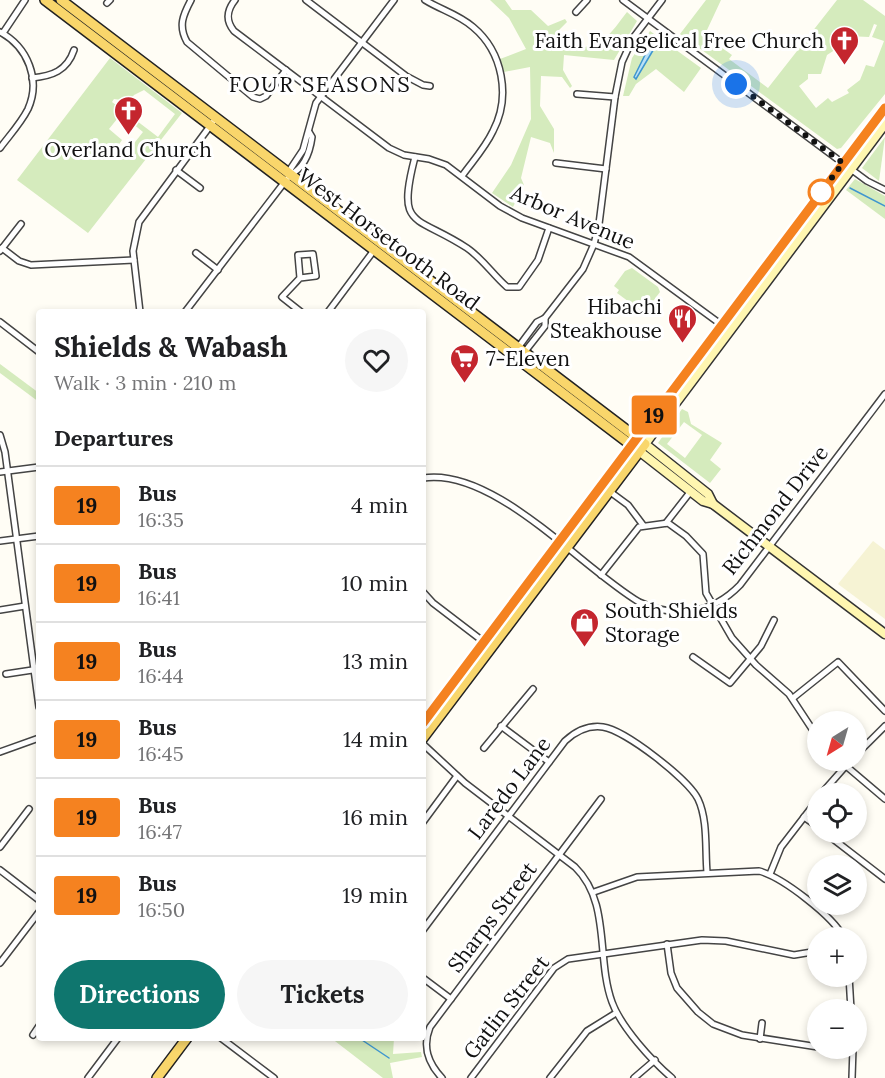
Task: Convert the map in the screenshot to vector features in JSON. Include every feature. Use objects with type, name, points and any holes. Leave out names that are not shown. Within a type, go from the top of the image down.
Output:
[{"type":"main road","name":"West Horsetooth Road","points":[[45,0],[213,122],[638,445],[708,494],[713,504]]},
{"type":"main road","name":"West Horsetooth Road","points":[[61,0],[213,122]]},
{"type":"main road","points":[[426,734],[487,645],[847,166],[885,108]]},
{"type":"main road","points":[[847,166],[885,124]]},
{"type":"main road","name":"West Horsetooth Road","points":[[638,445],[703,501],[713,504],[885,634]]},
{"type":"main road","points":[[562,545],[609,491],[638,445]]},
{"type":"main road","points":[[426,719],[487,645]]},
{"type":"main road","points":[[157,1078],[185,1041]]},
{"type":"street","points":[[0,148],[28,109],[32,78],[24,54],[1,32],[25,0]]},
{"type":"street","points":[[191,0],[182,18],[181,29],[187,42],[253,97],[260,99],[266,96],[286,70]]},
{"type":"street","name":"Arbor Avenue","points":[[235,0],[229,9],[228,18],[234,31],[389,148],[438,162],[462,176],[512,213],[629,257],[726,329]]},
{"type":"street","points":[[306,0],[406,76],[430,86]]},
{"type":"street","points":[[187,309],[287,178],[296,172],[309,152],[312,137],[309,132],[313,109],[394,0]]},
{"type":"street","points":[[425,0],[459,16],[481,35],[497,60],[502,79],[502,102],[494,130],[462,176]]},
{"type":"street","points":[[576,12],[587,0]]},
{"type":"street","points":[[623,0],[847,166],[885,190]]},
{"type":"street","points":[[518,354],[545,326],[545,318],[583,269],[594,244],[599,224],[615,97],[625,54],[647,18],[662,0]]},
{"type":"street","points":[[32,78],[50,76],[60,71],[69,61],[74,50]]},
{"type":"street","points":[[577,94],[615,97]]},
{"type":"street","points":[[140,309],[134,260],[134,244],[139,222],[213,122]]},
{"type":"street","points":[[415,157],[406,195],[412,216],[426,227],[466,248],[507,287],[519,287],[532,272],[549,228]]},
{"type":"street","points":[[556,163],[606,169]]},
{"type":"street","points":[[176,170],[200,188]]},
{"type":"street","points":[[21,224],[1,250],[31,265],[134,260]]},
{"type":"street","points":[[330,309],[377,247]]},
{"type":"street","points":[[196,253],[218,270]]},
{"type":"street","points":[[298,309],[282,297],[300,278],[316,276],[313,254],[298,255],[300,278]]},
{"type":"street","points":[[0,322],[36,350]]},
{"type":"street","name":"Richmond Drive","points":[[426,478],[451,477],[485,489],[630,597],[656,609],[689,612],[712,606],[740,585],[885,394]]},
{"type":"street","points":[[0,435],[8,471],[25,606],[36,664]]},
{"type":"street","points":[[0,472],[36,467]]},
{"type":"street","points":[[609,491],[628,505],[642,525]]},
{"type":"street","points":[[666,523],[691,491]]},
{"type":"street","points":[[601,575],[633,532],[642,525],[666,523],[686,536],[703,554],[706,593],[732,638],[793,698],[807,720]]},
{"type":"street","points":[[0,541],[36,536]]},
{"type":"street","points":[[426,595],[487,645]]},
{"type":"street","points":[[0,610],[25,606]]},
{"type":"street","points":[[693,657],[730,683],[766,637],[774,620]]},
{"type":"street","points":[[793,698],[838,662],[885,711]]},
{"type":"street","points":[[6,674],[36,669]]},
{"type":"street","points":[[484,748],[533,689]]},
{"type":"street","points":[[501,726],[549,762]]},
{"type":"street","points":[[867,744],[885,726]]},
{"type":"street","name":"Laredo Lane","points":[[426,926],[565,741],[584,728],[605,727],[623,735],[684,781],[694,793],[703,817],[707,872]]},
{"type":"street","points":[[0,752],[36,739]]},
{"type":"street","points":[[426,747],[457,776],[581,873],[594,892],[608,990],[616,1013],[672,1078]]},
{"type":"street","points":[[831,783],[841,771]]},
{"type":"street","points":[[851,771],[885,799]]},
{"type":"street","points":[[426,818],[457,776]]},
{"type":"street","name":"Sharps Street","points":[[442,1078],[428,1057],[426,1040],[433,1023],[602,799]]},
{"type":"street","points":[[0,847],[29,809]]},
{"type":"street","points":[[770,874],[781,847],[807,813]]},
{"type":"street","points":[[838,843],[885,879]]},
{"type":"street","points":[[0,870],[36,898]]},
{"type":"street","points":[[594,892],[637,877],[753,870],[770,874],[832,921],[836,927]]},
{"type":"street","points":[[0,963],[36,916]]},
{"type":"street","name":"Gatlin Street","points":[[471,1078],[558,964],[574,957],[714,940],[794,955],[807,953]]},
{"type":"street","points":[[667,944],[673,980],[698,1012],[723,1029],[760,1039],[807,1045]]},
{"type":"street","points":[[426,980],[451,999]]},
{"type":"street","points":[[550,1078],[587,1030],[616,1013]]},
{"type":"street","points":[[760,1039],[762,1023]]},
{"type":"street","points":[[33,1035],[36,1030]]},
{"type":"street","points":[[88,1078],[116,1041]]},
{"type":"street","points":[[225,1041],[274,1078]]},
{"type":"street","points":[[852,1078],[853,1059]]},
{"type":"street","points":[[634,1078],[655,1060]]},
{"type":"shaded area","points":[[873,541],[885,550],[885,619],[838,584]]},
{"type":"green space","points":[[490,0],[505,0],[512,10],[531,10],[548,26],[565,19],[567,22],[557,32],[573,48],[592,45],[605,38],[627,12],[637,21],[614,60],[564,55],[563,70],[572,86],[570,88],[562,77],[541,76],[540,106],[554,129],[554,153],[550,143],[531,137],[521,178],[524,185],[513,207],[492,193],[511,165],[531,119],[530,67],[504,72],[500,59],[526,49],[509,18]]},
{"type":"green space","points":[[706,0],[721,0],[707,30],[714,42],[732,55],[729,59],[768,88],[837,0],[863,0],[885,16],[885,94],[841,148],[837,149],[680,34]],"holes":[[[874,24],[877,25],[872,37],[884,41],[874,67],[866,65],[860,80],[847,90],[849,93],[832,102],[828,98],[816,108],[799,86],[808,79],[808,74],[821,74],[827,55],[844,44],[841,32],[845,30],[847,36],[869,37]]]},
{"type":"green space","points":[[650,31],[701,68],[684,92],[656,69],[636,84],[629,96],[623,96],[632,58]]},
{"type":"green space","points":[[110,58],[182,113],[88,233],[17,180]],"holes":[[[144,90],[175,114],[158,137],[112,102],[114,99],[129,101],[134,95]],[[121,114],[143,132],[124,156],[115,150],[122,140],[109,129]]]},
{"type":"green space","points":[[885,137],[879,181],[862,168]]},
{"type":"green space","points":[[855,179],[885,196],[885,219],[846,190]]},
{"type":"green space","points":[[632,268],[658,287],[660,292],[644,313],[617,293],[619,290],[614,286],[625,271]]},
{"type":"green space","points":[[0,364],[36,391],[36,400],[0,373]]},
{"type":"green space","points":[[682,409],[688,412],[691,424],[722,443],[710,460],[721,469],[710,483],[658,443]],"holes":[[[684,422],[702,435],[685,458],[667,444]]]},
{"type":"green space","points":[[335,1041],[394,1041],[393,1054],[421,1052],[422,1057],[390,1063],[393,1078],[383,1078]]},
{"type":"water","points":[[650,45],[655,47],[636,79],[634,77]]},
{"type":"waterway","points":[[850,188],[885,206]]},
{"type":"waterway","points":[[364,1041],[389,1058]]},
{"type":"bus line","name":"19","points":[[426,719],[885,108]]},
{"type":"place","name":"Faith Evangelical Free Church","points":[[845,66]]},
{"type":"place","name":"Overland Church","points":[[128,136]]},
{"type":"place","name":"Hibachi Steakhouse","points":[[683,344]]},
{"type":"place","name":"7-Eleven","points":[[465,384]]},
{"type":"place","name":"South Shields Storage","points":[[584,648]]},
{"type":"district","name":"FOUR SEASONS","points":[[320,84]]},
{"type":"route","points":[[736,84],[843,163],[821,192]]}]
